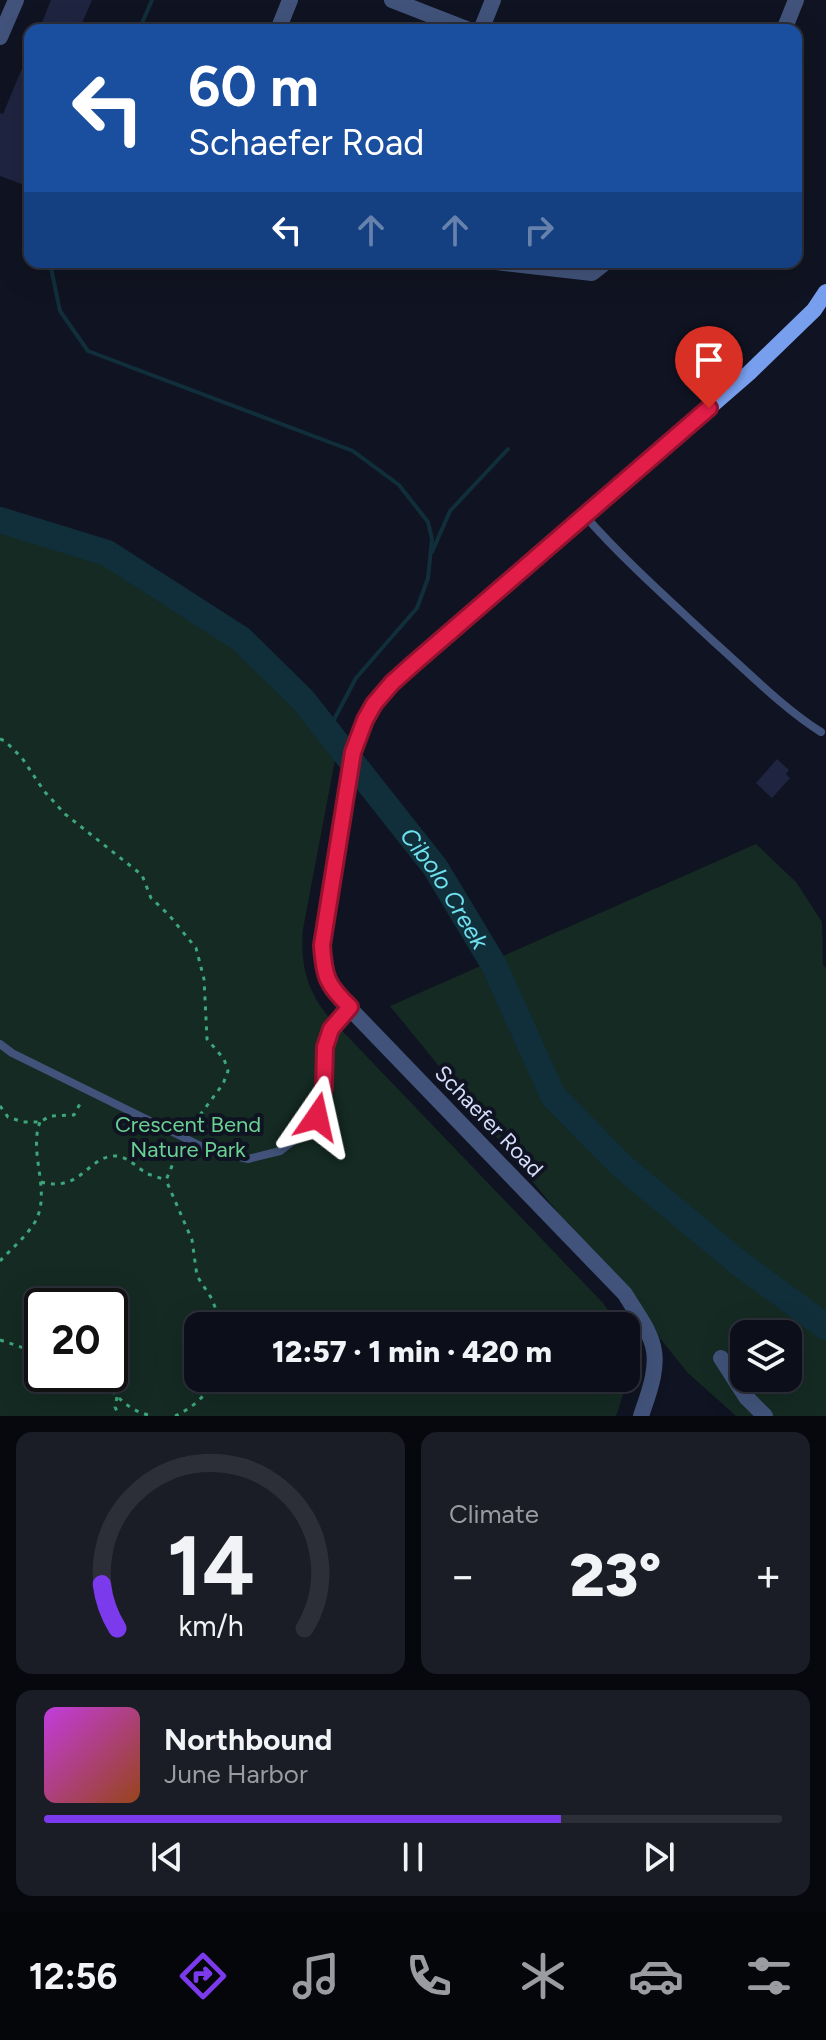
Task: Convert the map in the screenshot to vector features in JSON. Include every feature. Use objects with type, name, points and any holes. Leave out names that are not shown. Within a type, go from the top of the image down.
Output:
[{"type":"street","points":[[0,37],[16,0]]},
{"type":"street","points":[[280,24],[290,0]]},
{"type":"street","points":[[392,0],[454,24]]},
{"type":"street","points":[[483,24],[493,0]]},
{"type":"street","points":[[786,24],[796,0]]},
{"type":"street","points":[[548,268],[592,273],[598,268]]},
{"type":"street","points":[[585,516],[749,373],[814,310],[826,292]]},
{"type":"street","name":"Schaefer Road","points":[[585,516],[392,683],[374,704],[353,752],[322,945],[323,968],[332,990],[625,1294],[646,1328],[654,1348],[653,1377],[641,1416]]},
{"type":"street","points":[[721,1358],[746,1397],[765,1416]]},
{"type":"lane","points":[[585,516],[663,596],[768,690],[821,732]]},
{"type":"lane","points":[[0,1044],[12,1053],[209,1150],[248,1159],[280,1151],[317,1117],[324,1087],[325,1047],[331,1029],[350,1007]]},
{"type":"path","points":[[0,739],[22,758],[44,791],[65,814],[142,875],[151,898],[196,948],[204,979],[207,1039],[224,1059],[228,1071],[223,1084],[184,1138],[166,1180],[192,1240],[197,1276],[217,1312]]},
{"type":"path","points":[[0,1106],[8,1117],[23,1122],[40,1122],[50,1116],[74,1115],[87,1089]]},
{"type":"path","points":[[0,1261],[36,1221],[42,1201],[37,1164],[37,1129],[40,1122]]},
{"type":"path","points":[[41,1182],[54,1186],[70,1182],[101,1161],[115,1156],[166,1180]]},
{"type":"path","points":[[0,1340],[24,1348]]},
{"type":"path","points":[[114,1392],[129,1407],[154,1416]]},
{"type":"path","points":[[175,1416],[190,1410],[206,1392]]},
{"type":"path","points":[[117,1397],[115,1407],[119,1416]]},
{"type":"green space","name":"Crescent Bend Nature Park","points":[[0,520],[107,553],[241,639],[303,700],[338,744],[303,929],[304,963],[309,985],[327,1015],[609,1312],[184,1312],[184,1392],[624,1392],[616,1416],[0,1416]]},
{"type":"green space","points":[[756,844],[796,882],[822,922],[823,965],[826,968],[826,1416],[736,1416],[688,1373],[390,1006]]},
{"type":"building","points":[[51,0],[92,0],[82,24],[41,24]]},
{"type":"building","points":[[24,63],[24,185],[0,176],[0,113],[3,114]]},
{"type":"building","points":[[777,759],[789,770],[786,774],[790,778],[772,798],[756,783]]},
{"type":"waterway","points":[[142,24],[152,0]]},
{"type":"waterway","points":[[51,268],[60,311],[88,351],[353,451],[399,485],[428,522],[432,539],[428,578],[417,608],[356,678],[328,731]]},
{"type":"waterway","points":[[432,552],[450,511],[508,449]]},
{"type":"waterway","name":"Cibolo Creek","points":[[0,520],[107,553],[241,639],[303,700],[435,867],[494,965],[553,1096],[623,1167],[739,1263],[826,1327]]},
{"type":"route","points":[[317,1117],[324,1087],[325,1047],[331,1029],[350,1007],[332,990],[323,968],[322,945],[353,752],[365,720],[392,683],[709,408]]}]
